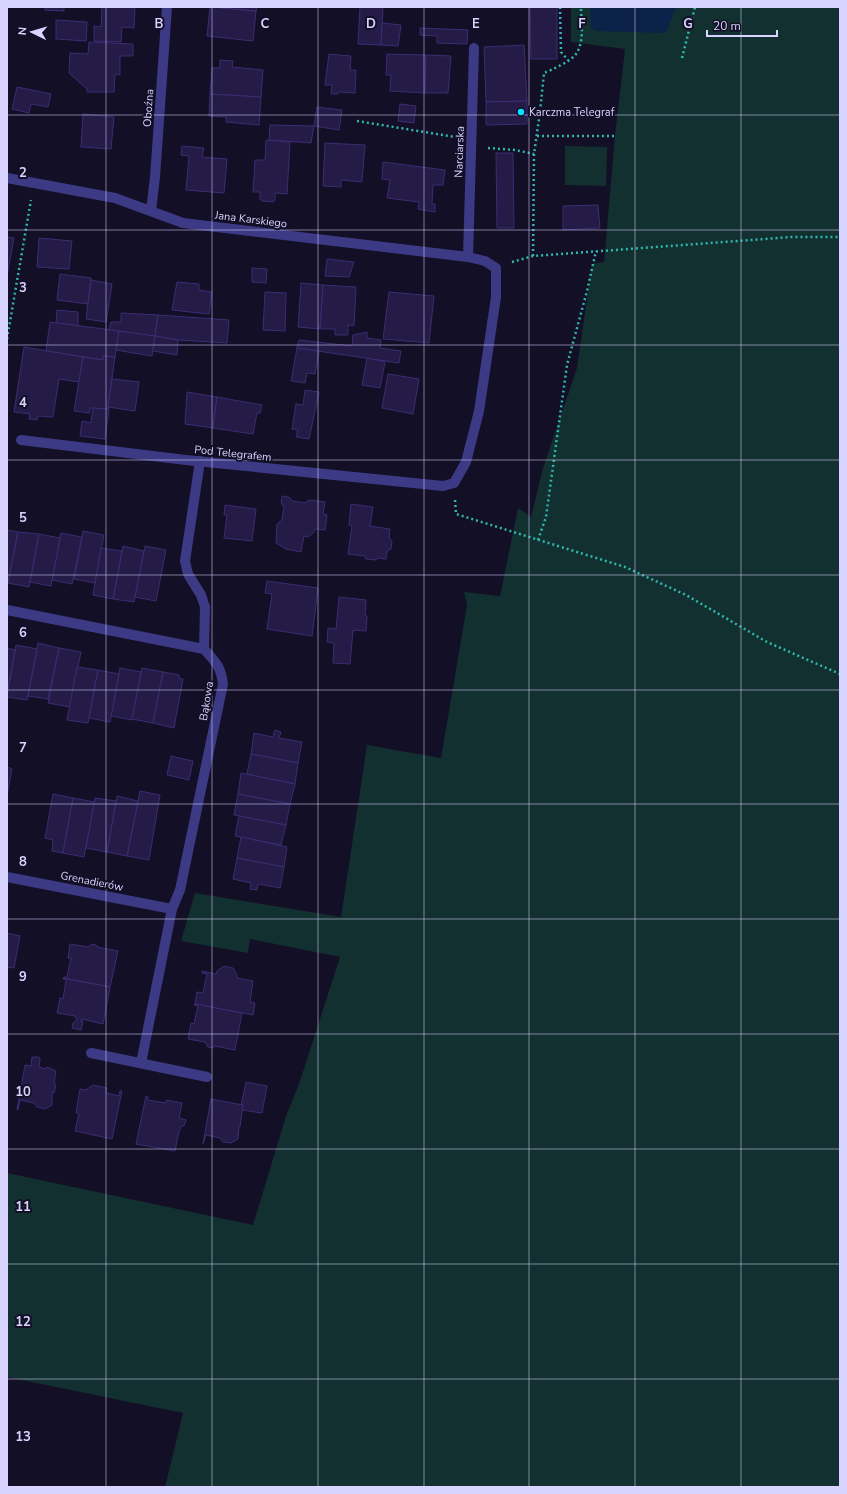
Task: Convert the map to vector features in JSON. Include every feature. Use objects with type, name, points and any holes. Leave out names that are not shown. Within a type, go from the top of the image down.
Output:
[{"type":"street","name":"Oboźna","points":[[151,211],[156,177],[167,7]]},
{"type":"street","name":"Narciarska","points":[[468,257],[474,48]]},
{"type":"street","name":"Jana Karskiego","points":[[7,178],[115,198],[183,223],[468,257],[485,261],[496,268]]},
{"type":"street","points":[[454,483],[466,462],[479,411],[496,297],[496,268]]},
{"type":"street","name":"Pod Telegrafem","points":[[21,440],[200,461],[443,486],[454,483]]},
{"type":"street","points":[[7,610],[204,650],[206,607],[201,595],[188,574],[185,561],[200,461]]},
{"type":"street","name":"Bąkowa","points":[[141,1063],[172,909],[180,890],[223,684],[221,672],[216,662],[204,650]]},
{"type":"street","name":"Grenadierów","points":[[7,877],[172,909]]},
{"type":"street","points":[[91,1053],[207,1077]]},
{"type":"path","points":[[560,7],[560,52],[568,60]]},
{"type":"path","points":[[533,256],[534,154],[544,73],[576,54],[582,40],[581,7]]},
{"type":"path","points":[[682,58],[695,7]]},
{"type":"path","points":[[357,121],[534,154]]},
{"type":"path","points":[[537,136],[615,136]]},
{"type":"path","points":[[7,339],[32,197]]},
{"type":"path","points":[[496,268],[533,256],[792,237],[840,237]]},
{"type":"path","points":[[538,540],[546,517],[567,364],[587,291],[596,251]]},
{"type":"path","points":[[454,483],[456,514],[626,567],[686,594],[767,642],[840,674]]},
{"type":"green space","points":[[571,7],[840,7],[840,1487],[165,1487],[183,1413],[7,1377],[7,1173],[253,1225],[286,1116],[299,1084],[340,957],[250,939],[248,953],[181,941],[195,893],[341,917],[367,745],[441,758],[467,605],[464,592],[500,596],[518,508],[531,517],[543,468],[577,368],[592,264],[604,262],[615,136],[625,49],[571,42]]},
{"type":"green space","points":[[565,146],[607,147],[606,186],[565,185]]},
{"type":"water","points":[[590,7],[676,7],[665,33],[596,31],[591,28]]},
{"type":"building","points":[[45,7],[64,7],[64,11],[45,10]]},
{"type":"building","points":[[102,7],[135,7],[134,28],[122,27],[121,42],[94,41],[94,26],[101,27]]},
{"type":"building","points":[[210,7],[256,11],[253,41],[207,36]]},
{"type":"building","points":[[213,7],[257,7],[256,11]]},
{"type":"building","points":[[360,7],[383,7],[381,45],[358,44]]},
{"type":"building","points":[[530,7],[557,7],[557,59],[531,59]]},
{"type":"building","points":[[56,20],[87,22],[86,41],[56,39]]},
{"type":"building","points":[[382,23],[401,25],[398,46],[381,45]]},
{"type":"building","points":[[420,28],[468,30],[467,44],[437,43],[437,36],[420,35]]},
{"type":"building","points":[[89,42],[133,44],[133,56],[120,56],[120,75],[115,74],[114,92],[87,92],[87,89],[69,73],[70,53],[88,54]]},
{"type":"building","points":[[524,45],[527,101],[486,102],[484,47]]},
{"type":"building","points":[[329,54],[351,56],[350,70],[356,70],[355,93],[339,92],[338,94],[331,94],[332,85],[325,85]]},
{"type":"building","points":[[387,54],[426,55],[425,93],[390,91],[391,75],[386,75]]},
{"type":"building","points":[[426,55],[451,56],[448,93],[425,93]]},
{"type":"building","points":[[220,60],[233,61],[232,67],[263,70],[261,97],[210,94],[212,68],[220,68]]},
{"type":"building","points":[[17,87],[51,94],[48,107],[31,104],[29,113],[12,109]]},
{"type":"building","points":[[210,94],[261,97],[259,125],[226,122],[226,117],[209,116]]},
{"type":"building","points":[[527,101],[527,124],[486,125],[486,102]]},
{"type":"building","points":[[400,104],[416,106],[414,123],[398,121]]},
{"type":"building","points":[[317,107],[342,110],[339,130],[314,126]]},
{"type":"building","points":[[83,114],[114,117],[111,149],[81,147]]},
{"type":"building","points":[[270,125],[314,126],[311,143],[269,140]]},
{"type":"building","points":[[266,140],[290,142],[287,194],[275,193],[275,200],[273,202],[262,201],[260,199],[260,192],[253,192],[255,160],[265,160]]},
{"type":"building","points":[[325,143],[365,145],[362,182],[341,180],[341,187],[323,186]]},
{"type":"building","points":[[182,146],[204,148],[202,157],[227,159],[224,193],[186,190],[189,156],[181,155]]},
{"type":"building","points":[[496,153],[513,153],[514,228],[497,228]]},
{"type":"building","points":[[383,162],[445,170],[443,185],[433,185],[432,204],[435,204],[435,212],[418,209],[419,202],[387,198],[390,180],[382,179]]},
{"type":"building","points":[[598,205],[600,228],[563,230],[563,206]]},
{"type":"building","points":[[7,237],[14,238],[7,276]]},
{"type":"building","points":[[39,238],[72,241],[69,269],[37,267]]},
{"type":"building","points":[[327,259],[354,262],[349,277],[325,276]]},
{"type":"building","points":[[252,268],[267,269],[266,283],[252,282]]},
{"type":"building","points":[[60,274],[91,278],[88,304],[57,300]]},
{"type":"building","points":[[91,280],[112,284],[106,322],[86,319]]},
{"type":"building","points":[[177,282],[199,284],[199,290],[212,292],[209,314],[172,310]]},
{"type":"building","points":[[301,283],[323,285],[320,329],[298,327]]},
{"type":"building","points":[[323,285],[356,287],[354,326],[348,325],[348,335],[335,335],[335,329],[320,329]]},
{"type":"building","points":[[265,292],[286,293],[285,331],[263,330]]},
{"type":"building","points":[[389,292],[434,296],[429,343],[383,339]]},
{"type":"building","points":[[57,310],[78,312],[78,326],[56,323]]},
{"type":"building","points":[[121,313],[158,315],[155,336],[109,330],[111,322],[121,322]]},
{"type":"building","points":[[158,315],[229,320],[227,343],[178,340],[155,336]]},
{"type":"building","points":[[50,322],[119,331],[115,357],[103,356],[103,360],[46,351]]},
{"type":"building","points":[[119,331],[155,336],[152,356],[116,350]]},
{"type":"building","points":[[367,332],[367,338],[381,340],[380,348],[401,351],[399,363],[297,348],[299,340],[352,346],[353,335]]},
{"type":"building","points":[[155,336],[178,340],[177,355],[153,351]]},
{"type":"building","points":[[24,347],[83,357],[79,382],[59,379],[53,417],[38,416],[37,420],[29,419],[30,414],[14,412]]},
{"type":"building","points":[[297,348],[319,351],[315,374],[307,373],[305,383],[291,381]]},
{"type":"building","points":[[103,356],[115,357],[108,407],[109,409],[90,408],[90,413],[74,411],[83,357],[103,360]]},
{"type":"building","points":[[367,358],[385,362],[380,388],[362,385]]},
{"type":"building","points":[[388,374],[419,379],[413,414],[382,408]]},
{"type":"building","points":[[112,379],[139,382],[135,411],[108,407]]},
{"type":"building","points":[[305,390],[319,392],[309,439],[296,437],[298,430],[292,429],[296,404],[303,405]]},
{"type":"building","points":[[187,392],[217,397],[213,428],[185,424]]},
{"type":"building","points":[[217,397],[262,405],[260,413],[257,413],[253,434],[213,428]]},
{"type":"building","points":[[93,408],[109,409],[105,439],[80,436],[82,421],[91,423]]},
{"type":"building","points":[[282,496],[289,497],[292,501],[306,503],[310,500],[325,502],[323,514],[327,515],[325,530],[315,529],[314,532],[308,537],[304,536],[301,552],[286,549],[276,543],[277,524],[282,520],[284,507],[281,503]]},
{"type":"building","points":[[351,504],[373,507],[370,526],[390,529],[389,538],[392,541],[391,549],[387,551],[386,559],[366,559],[365,556],[348,554],[352,525],[349,525]]},
{"type":"building","points":[[225,505],[256,509],[252,541],[224,538],[227,515],[224,515]]},
{"type":"building","points":[[7,530],[18,532],[8,583],[7,583]]},
{"type":"building","points":[[83,531],[104,535],[95,583],[74,579]]},
{"type":"building","points":[[18,532],[39,534],[29,587],[8,583]]},
{"type":"building","points":[[61,533],[82,537],[72,584],[52,580]]},
{"type":"building","points":[[39,534],[60,538],[51,586],[30,582]]},
{"type":"building","points":[[123,546],[144,551],[134,602],[113,599]]},
{"type":"building","points":[[145,546],[166,550],[156,601],[135,597]]},
{"type":"building","points":[[101,548],[122,551],[113,599],[93,595]]},
{"type":"building","points":[[267,581],[318,588],[312,636],[267,629],[272,594],[265,593]]},
{"type":"building","points":[[339,597],[366,600],[366,631],[353,630],[350,664],[333,663],[334,643],[327,642],[328,628],[336,629]]},
{"type":"building","points":[[38,643],[59,648],[48,699],[28,696]]},
{"type":"building","points":[[16,645],[37,649],[27,700],[7,697]]},
{"type":"building","points":[[7,648],[15,650],[7,693]]},
{"type":"building","points":[[59,648],[81,652],[70,707],[48,703]]},
{"type":"building","points":[[77,667],[98,670],[88,723],[67,720]]},
{"type":"building","points":[[120,668],[141,672],[132,720],[111,716]]},
{"type":"building","points":[[142,668],[163,672],[153,723],[132,719]]},
{"type":"building","points":[[98,670],[119,674],[110,722],[89,718]]},
{"type":"building","points":[[163,672],[179,675],[179,678],[183,679],[174,728],[153,723]]},
{"type":"building","points":[[275,730],[281,732],[279,738],[302,742],[298,763],[251,754],[254,733],[273,737]]},
{"type":"building","points":[[251,754],[298,763],[295,784],[247,774]]},
{"type":"building","points":[[171,756],[193,761],[189,780],[167,775]]},
{"type":"building","points":[[7,767],[12,769],[7,796]]},
{"type":"building","points":[[241,773],[295,784],[290,804],[238,794]]},
{"type":"building","points":[[140,791],[160,795],[149,860],[127,856]]},
{"type":"building","points":[[53,794],[73,798],[63,853],[52,851],[53,840],[45,838]]},
{"type":"building","points":[[238,794],[290,804],[286,825],[234,815]]},
{"type":"building","points":[[117,796],[138,801],[127,856],[107,852]]},
{"type":"building","points":[[73,798],[95,802],[84,857],[63,853]]},
{"type":"building","points":[[95,798],[116,801],[107,852],[86,848]]},
{"type":"building","points":[[239,816],[286,825],[281,845],[235,836]]},
{"type":"building","points":[[241,837],[287,847],[284,867],[237,858]]},
{"type":"building","points":[[237,858],[284,867],[280,888],[258,884],[257,890],[250,889],[251,883],[233,879]]},
{"type":"building","points":[[7,933],[20,936],[14,968],[7,967]]},
{"type":"building","points":[[70,944],[88,947],[92,944],[96,945],[97,947],[118,951],[110,987],[63,978],[67,977],[71,958],[68,958]]},
{"type":"building","points":[[224,966],[233,968],[237,978],[253,981],[250,1002],[255,1003],[253,1015],[195,1004],[197,992],[203,993],[207,974],[202,973],[202,971],[216,974],[217,971]]},
{"type":"building","points":[[63,978],[110,987],[103,1024],[82,1019],[80,1021],[83,1021],[81,1030],[72,1028],[73,1023],[77,1020],[75,1016],[57,1013],[60,998],[63,999],[66,980]]},
{"type":"building","points":[[194,1005],[242,1013],[235,1050],[215,1046],[212,1048],[208,1047],[205,1042],[188,1039],[191,1023],[194,1024],[198,1006]]},
{"type":"building","points":[[32,1057],[39,1057],[39,1067],[45,1069],[47,1067],[56,1071],[54,1084],[56,1085],[54,1093],[52,1092],[52,1105],[45,1109],[37,1107],[34,1103],[20,1100],[18,1110],[25,1065],[31,1066]]},
{"type":"building","points":[[246,1082],[267,1086],[262,1113],[242,1110],[243,1105],[241,1105]]},
{"type":"building","points":[[93,1085],[107,1088],[106,1093],[119,1096],[120,1091],[122,1091],[112,1139],[75,1131],[79,1113],[76,1113],[80,1089],[86,1090]]},
{"type":"building","points":[[146,1096],[148,1097],[148,1100],[166,1103],[166,1100],[182,1103],[179,1118],[186,1120],[184,1126],[181,1126],[179,1131],[175,1151],[136,1144]]},
{"type":"building","points":[[211,1099],[243,1105],[238,1139],[231,1143],[223,1142],[220,1138],[206,1135],[203,1144]]},
{"type":"place","name":"Karczma Telegraf","points":[[521,112]]}]
